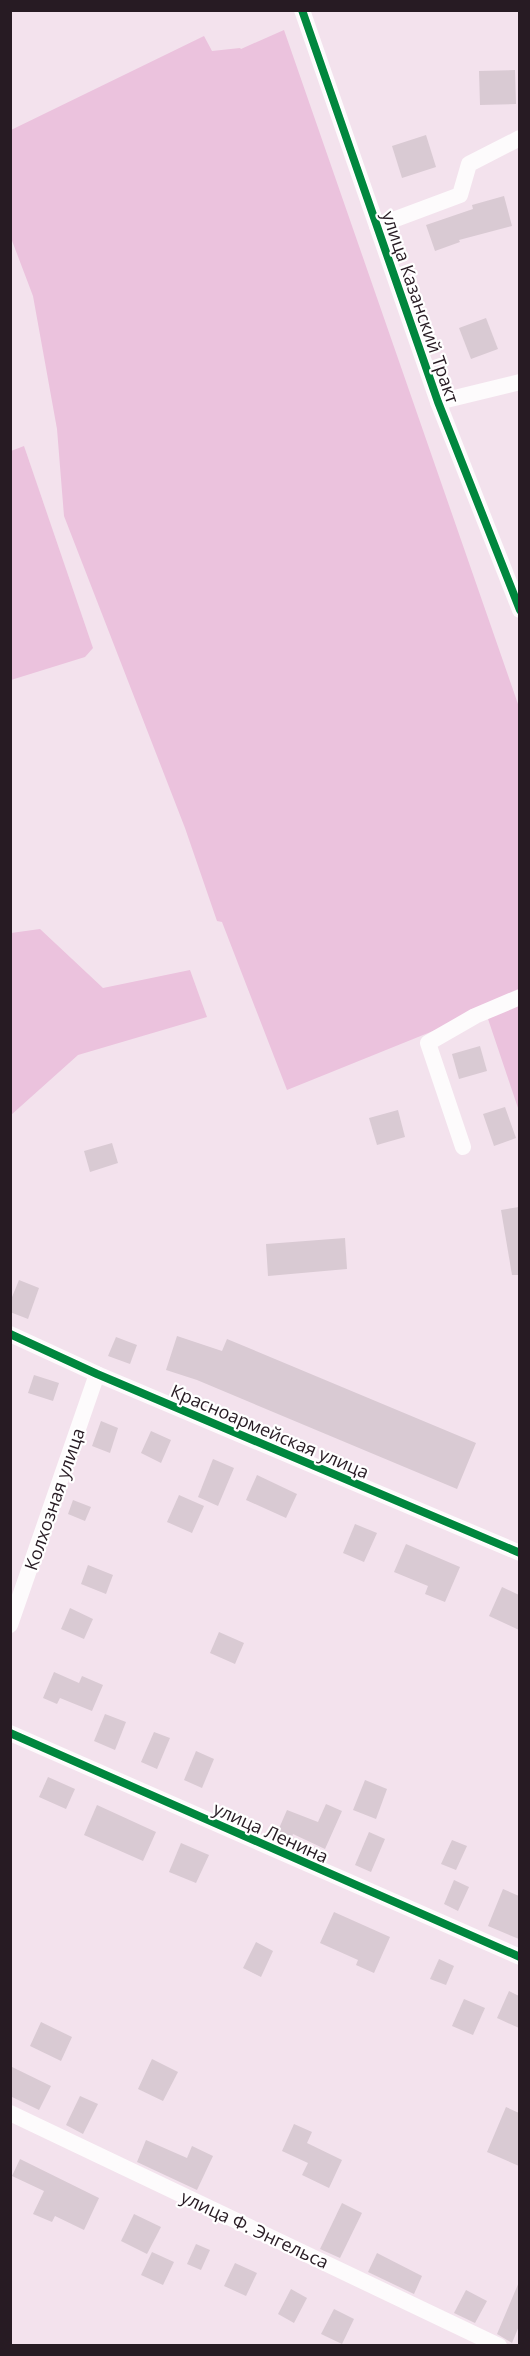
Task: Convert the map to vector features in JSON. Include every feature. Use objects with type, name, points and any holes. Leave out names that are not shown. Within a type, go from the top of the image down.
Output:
[{"type":"street","name":"улица Казанский Тракт","points":[[302,10],[438,402],[519,610]]},
{"type":"street","points":[[377,226],[459,195],[469,165],[519,138]]},
{"type":"street","points":[[438,402],[519,382]]},
{"type":"street","points":[[463,1147],[428,1043],[475,1016],[519,997]]},
{"type":"street","name":"Красноармейская улица","points":[[10,1334],[97,1374],[519,1553]]},
{"type":"street","name":"Колхозная улица","points":[[10,1625],[97,1374]]},
{"type":"street","name":"улица Ленина","points":[[10,1733],[519,1957]]},
{"type":"street","name":"улица Ф. Энгельса","points":[[10,2113],[499,2346]]},
{"type":"shaded area","points":[[284,30],[519,707],[519,1111],[485,1010],[287,1090],[222,922],[217,921],[185,828],[64,516],[57,429],[33,296],[11,238],[11,130],[204,36],[212,51],[241,49]]},
{"type":"shaded area","points":[[24,446],[93,648],[85,657],[11,680],[11,451]]},
{"type":"shaded area","points":[[40,929],[103,988],[190,970],[207,1017],[78,1055],[11,1115],[11,933]]},
{"type":"building","points":[[515,70],[516,104],[480,105],[479,71]]},
{"type":"building","points":[[426,135],[436,167],[402,178],[392,146]]},
{"type":"building","points":[[504,196],[512,226],[459,240],[460,242],[435,251],[426,225],[473,209],[472,205]]},
{"type":"building","points":[[486,318],[498,349],[471,359],[459,328]]},
{"type":"building","points":[[480,1046],[487,1071],[459,1079],[452,1054]]},
{"type":"building","points":[[505,1107],[516,1138],[494,1146],[483,1114]]},
{"type":"building","points":[[398,1110],[405,1137],[377,1145],[369,1118]]},
{"type":"building","points":[[112,1143],[118,1163],[90,1172],[84,1151]]},
{"type":"building","points":[[519,1207],[519,1275],[512,1275],[501,1210]]},
{"type":"building","points":[[345,1238],[347,1269],[268,1276],[266,1244]]},
{"type":"building","points":[[19,1280],[39,1288],[28,1319],[10,1312],[10,1302]]},
{"type":"building","points":[[177,1336],[222,1351],[227,1339],[476,1443],[457,1489],[197,1380],[166,1370]]},
{"type":"building","points":[[116,1337],[137,1345],[130,1364],[108,1356]]},
{"type":"building","points":[[34,1375],[59,1383],[53,1401],[28,1393]]},
{"type":"building","points":[[101,1421],[118,1428],[110,1453],[92,1446]]},
{"type":"building","points":[[151,1431],[171,1440],[161,1463],[141,1453]]},
{"type":"building","points":[[213,1459],[234,1468],[218,1506],[198,1497]]},
{"type":"building","points":[[257,1475],[297,1494],[286,1518],[246,1500]]},
{"type":"building","points":[[179,1495],[204,1506],[192,1533],[167,1522]]},
{"type":"building","points":[[73,1500],[91,1507],[85,1521],[68,1514]]},
{"type":"building","points":[[355,1524],[377,1533],[364,1562],[343,1553]]},
{"type":"building","points":[[406,1544],[460,1567],[445,1602],[425,1594],[428,1586],[394,1572]]},
{"type":"building","points":[[88,1565],[113,1575],[106,1594],[81,1584]]},
{"type":"building","points":[[502,1587],[519,1595],[519,1630],[489,1616]]},
{"type":"building","points":[[70,1608],[93,1619],[84,1639],[61,1629]]},
{"type":"building","points":[[219,1632],[244,1643],[235,1664],[210,1653]]},
{"type":"building","points":[[54,1672],[79,1683],[82,1676],[103,1685],[92,1711],[60,1698],[57,1704],[43,1698]]},
{"type":"building","points":[[105,1714],[126,1722],[115,1750],[94,1741]]},
{"type":"building","points":[[154,1732],[170,1738],[157,1769],[141,1762]]},
{"type":"building","points":[[196,1751],[214,1759],[202,1788],[184,1780]]},
{"type":"building","points":[[48,1777],[75,1789],[66,1809],[39,1797]]},
{"type":"building","points":[[365,1780],[387,1789],[376,1819],[353,1810]]},
{"type":"building","points":[[326,1804],[342,1811],[325,1849],[293,1834],[291,1839],[277,1833],[287,1810],[318,1822]]},
{"type":"building","points":[[97,1805],[156,1832],[143,1861],[84,1835]]},
{"type":"building","points":[[369,1832],[385,1839],[371,1872],[355,1865]]},
{"type":"building","points":[[452,1840],[467,1846],[456,1870],[441,1864]]},
{"type":"building","points":[[181,1843],[209,1855],[196,1883],[169,1872]]},
{"type":"building","points":[[454,1880],[469,1887],[458,1911],[444,1904]]},
{"type":"building","points":[[503,1889],[519,1896],[519,1939],[488,1926]]},
{"type":"building","points":[[334,1912],[390,1937],[374,1973],[356,1965],[358,1960],[320,1943]]},
{"type":"building","points":[[256,1942],[273,1951],[261,1977],[243,1968]]},
{"type":"building","points":[[439,1959],[454,1966],[446,1985],[430,1979]]},
{"type":"building","points":[[509,1991],[519,1996],[519,2028],[497,2018]]},
{"type":"building","points":[[464,1999],[485,2008],[473,2035],[452,2026]]},
{"type":"building","points":[[41,2022],[72,2037],[61,2061],[30,2046]]},
{"type":"building","points":[[152,2059],[178,2072],[163,2101],[138,2089]]},
{"type":"building","points":[[10,2066],[51,2086],[39,2110],[10,2096]]},
{"type":"building","points":[[80,2096],[98,2104],[83,2134],[66,2125]]},
{"type":"building","points":[[506,2107],[519,2113],[519,2166],[487,2152]]},
{"type":"building","points":[[294,2124],[312,2132],[307,2143],[342,2160],[329,2188],[302,2175],[308,2163],[282,2151]]},
{"type":"building","points":[[146,2140],[187,2158],[192,2146],[213,2156],[197,2190],[137,2162]]},
{"type":"building","points":[[20,2159],[99,2198],[84,2230],[55,2216],[52,2222],[33,2214],[44,2191],[12,2176]]},
{"type":"building","points":[[342,2203],[362,2213],[340,2258],[320,2249]]},
{"type":"building","points":[[134,2214],[161,2227],[147,2254],[121,2241]]},
{"type":"building","points":[[196,2244],[210,2250],[201,2270],[187,2264]]},
{"type":"building","points":[[152,2252],[174,2262],[163,2285],[141,2275]]},
{"type":"building","points":[[377,2253],[422,2276],[414,2294],[368,2272]]},
{"type":"building","points":[[235,2263],[257,2273],[246,2296],[224,2286]]},
{"type":"building","points":[[519,2282],[519,2326],[512,2343],[497,2334]]},
{"type":"building","points":[[291,2289],[307,2298],[294,2323],[278,2314]]},
{"type":"building","points":[[466,2290],[487,2301],[475,2323],[454,2313]]},
{"type":"building","points":[[334,2309],[354,2319],[342,2344],[321,2334]]},
{"type":"cycle path","points":[[302,10],[438,402],[520,610]]},
{"type":"cycle path","points":[[10,1334],[97,1374],[520,1553]]},
{"type":"cycle path","points":[[10,1733],[520,1957]]}]
